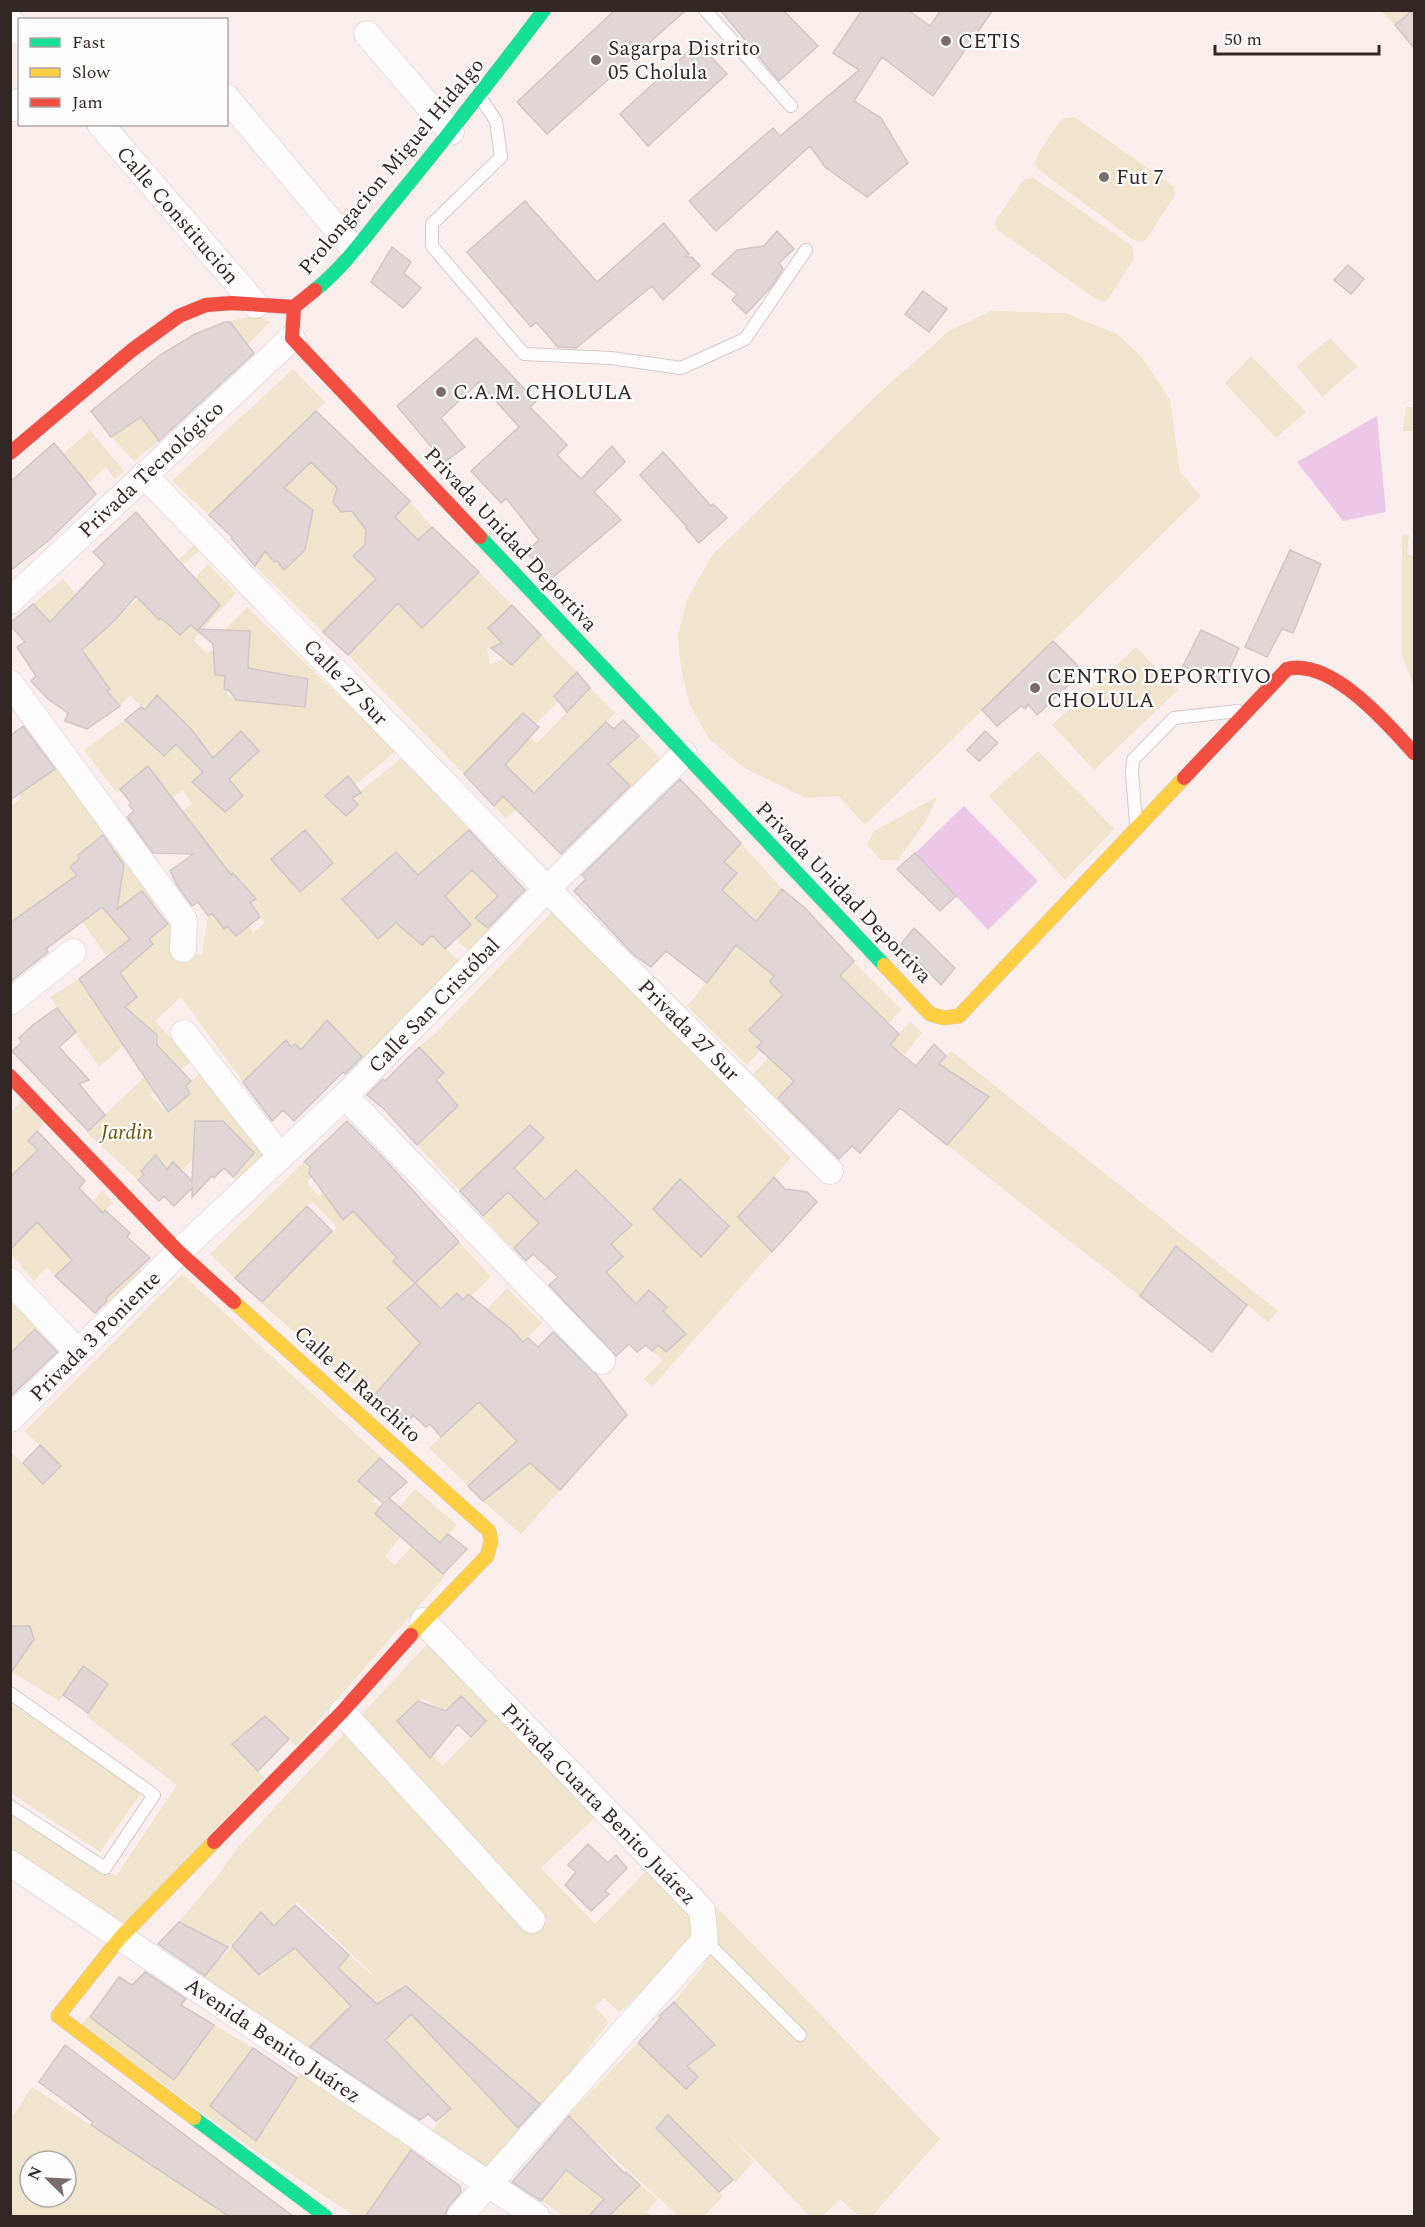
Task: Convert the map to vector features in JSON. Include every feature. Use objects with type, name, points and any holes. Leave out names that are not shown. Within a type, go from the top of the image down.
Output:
[{"type":"street","name":"Prolongacion Miguel Hidalgo","points":[[294,307],[325,282],[354,249],[480,96],[544,10]]},
{"type":"street","points":[[367,34],[451,132]]},
{"type":"street","points":[[228,100],[354,249]]},
{"type":"street","name":"Calle Constitución","points":[[102,126],[256,304]]},
{"type":"street","points":[[10,453],[132,350],[179,316],[206,304],[231,303],[294,307],[292,338]]},
{"type":"street","name":"Privada Tecnológico","points":[[10,601],[292,338]]},
{"type":"street","name":"Privada Unidad Deportiva","points":[[292,338],[930,1014],[944,1018],[959,1016],[1287,669],[1301,667],[1316,671],[1353,693],[1385,721],[1414,753]]},
{"type":"street","name":"Calle 27 Sur","points":[[144,475],[547,889]]},
{"type":"street","points":[[10,683],[184,920],[183,949]]},
{"type":"street","name":"Calle San Cristóbal","points":[[179,1252],[345,1096],[547,889],[684,754]]},
{"type":"street","name":"Privada 27 Sur","points":[[547,889],[830,1171]]},
{"type":"street","points":[[10,1002],[73,952]]},
{"type":"street","points":[[184,1033],[281,1157]]},
{"type":"street","points":[[10,1076],[179,1252]]},
{"type":"street","points":[[345,1096],[602,1361]]},
{"type":"street","name":"Privada 3 Poniente","points":[[10,1419],[179,1252]]},
{"type":"street","name":"Calle El Ranchito","points":[[179,1252],[489,1531],[491,1542],[486,1556],[423,1621]]},
{"type":"street","points":[[10,1281],[78,1352]]},
{"type":"street","points":[[325,2217],[58,2016],[120,1938],[342,1712],[423,1621]]},
{"type":"street","name":"Privada Cuarta Benito Juárez","points":[[423,1621],[702,1910],[705,1940]]},
{"type":"street","points":[[342,1712],[532,1920]]},
{"type":"street","name":"Avenida Benito Juárez","points":[[10,1863],[536,2217]]},
{"type":"street","points":[[460,2217],[705,1940]]},
{"type":"lane","points":[[705,10],[791,106]]},
{"type":"lane","points":[[480,96],[496,121],[501,157],[432,224],[432,246],[524,354],[611,358],[681,368],[745,339],[806,250]]},
{"type":"lane","points":[[1136,829],[1133,760],[1174,718],[1248,710]]},
{"type":"lane","points":[[10,1693],[154,1795],[105,1868],[10,1806]]},
{"type":"lane","points":[[705,1940],[800,2035]]},
{"type":"green space","points":[[1381,11],[1413,11],[1395,25]]},
{"type":"green space","name":"Fut 7","points":[[1075,117],[1173,186],[1175,193],[1173,198],[1146,240],[1140,242],[1134,240],[1039,170],[1035,164],[1038,154],[1060,121]]},
{"type":"green space","name":"Fut 7","points":[[1034,178],[1132,246],[1134,258],[1109,298],[1103,302],[998,230],[995,224],[997,218],[1024,179]]},
{"type":"green space","points":[[991,311],[1065,313],[1117,334],[1142,357],[1170,400],[1180,472],[1201,496],[865,825],[839,796],[806,798],[744,768],[709,739],[689,703],[681,668],[678,637],[687,599],[713,554],[877,395],[949,331]]},
{"type":"green space","points":[[256,315],[270,322],[248,344],[229,321]]},
{"type":"green space","points":[[1330,338],[1357,367],[1322,397],[1297,366]]},
{"type":"green space","points":[[1251,356],[1306,412],[1276,438],[1225,383]]},
{"type":"green space","points":[[293,369],[325,402],[209,515],[172,481]]},
{"type":"green space","points":[[1406,407],[1414,407],[1414,431],[1403,431]]},
{"type":"green space","points":[[141,417],[159,441],[134,461],[110,435]]},
{"type":"green space","points":[[90,430],[124,471],[115,479],[106,467],[87,484],[63,454]]},
{"type":"green space","points":[[333,441],[341,448],[348,441],[356,447],[326,476],[337,488],[341,512],[353,511],[370,540],[353,557],[422,628],[479,572],[512,605],[488,628],[502,643],[487,649],[490,664],[506,659],[513,665],[541,635],[577,672],[554,696],[558,702],[536,724],[523,713],[515,721],[537,743],[590,688],[615,713],[569,759],[575,765],[571,777],[560,766],[506,819],[494,806],[519,779],[505,765],[494,743],[464,774],[348,655],[386,615],[362,592],[323,632],[255,566],[265,551],[274,562],[277,561],[312,511],[284,488]]},
{"type":"green space","points":[[410,501],[432,527],[418,540],[395,517]]},
{"type":"green space","points":[[1409,534],[1407,555],[1414,555],[1414,686],[1402,656],[1402,535]]},
{"type":"green space","name":"Jardin","points":[[195,544],[199,551],[141,602],[159,620],[169,611],[176,617],[168,624],[180,635],[191,625],[198,630],[220,605],[195,578],[208,564],[236,593],[193,640],[207,653],[214,650],[225,676],[228,697],[233,696],[236,700],[305,707],[308,679],[248,668],[250,632],[224,630],[247,607],[396,751],[355,785],[347,777],[325,796],[346,816],[358,806],[352,798],[400,759],[470,830],[418,875],[396,852],[342,899],[354,913],[362,904],[380,910],[363,924],[378,938],[396,923],[422,944],[432,935],[461,963],[366,1061],[327,1020],[325,1069],[336,1079],[322,1093],[295,1044],[291,1047],[286,1040],[243,1082],[181,997],[155,1021],[192,1061],[150,1095],[167,1113],[190,1095],[186,1086],[201,1072],[266,1156],[237,1182],[233,1177],[254,1153],[221,1121],[195,1121],[193,1159],[182,1171],[173,1162],[167,1170],[141,1171],[144,1175],[138,1180],[86,1132],[167,1056],[157,1045],[157,1035],[146,1026],[99,1067],[50,997],[79,979],[107,1021],[137,997],[58,889],[11,923],[11,806],[21,798],[18,794],[59,766],[109,830],[78,855],[79,859],[70,867],[96,898],[110,858],[121,847],[161,898],[152,905],[142,891],[109,915],[142,953],[152,944],[149,939],[175,918],[175,953],[202,955],[208,916],[212,913],[224,929],[227,926],[236,936],[249,926],[253,933],[265,923],[250,902],[256,898],[234,873],[220,885],[206,856],[212,850],[204,839],[148,836],[192,804],[183,790],[171,799],[139,774],[117,793],[84,750],[125,720],[159,753],[174,740],[219,789],[209,797],[224,812],[242,796],[228,780],[259,751],[241,731],[213,758],[145,710],[130,696],[120,706],[107,691],[110,689],[98,672],[75,658]],"holes":[[[305,830],[333,863],[300,892],[271,859]]]},
{"type":"green space","points":[[63,579],[77,595],[49,621],[33,604]]},
{"type":"green space","points":[[1136,647],[1178,690],[1094,770],[1052,725]]},
{"type":"green space","points":[[639,736],[664,763],[636,791],[608,764]]},
{"type":"green space","points":[[1038,751],[1114,829],[1065,880],[989,796]]},
{"type":"green space","points":[[937,797],[927,819],[898,860],[881,860],[867,845],[874,831]]},
{"type":"green space","points":[[741,843],[782,889],[761,915],[782,932],[792,955],[770,982],[783,995],[750,1030],[762,1042],[761,1050],[747,1065],[687,1006],[735,948],[759,925],[722,890],[616,911],[585,879],[602,862]]},
{"type":"green space","points":[[472,870],[498,896],[481,912],[485,926],[492,931],[471,953],[456,939],[468,927],[445,896]]},
{"type":"green space","points":[[554,910],[747,1105],[744,1109],[791,1158],[738,1217],[772,1252],[652,1387],[644,1379],[663,1360],[652,1351],[658,1345],[666,1352],[686,1334],[663,1311],[667,1307],[636,1305],[606,1272],[623,1257],[611,1244],[632,1224],[622,1216],[566,1224],[600,1194],[576,1170],[531,1214],[539,1223],[514,1248],[483,1216],[523,1178],[514,1168],[544,1138],[530,1125],[460,1191],[417,1145],[458,1106],[436,1080],[443,1072],[419,1047],[437,1032]]},
{"type":"green space","points":[[853,961],[901,1009],[800,1123],[787,1110],[818,1074],[886,1021],[863,998],[837,979]]},
{"type":"green space","points":[[910,1021],[922,1033],[903,1056],[890,1045]]},
{"type":"green space","points":[[951,1051],[1278,1311],[1268,1322],[1176,1246],[1140,1296],[947,1145],[989,1097],[900,1108]]},
{"type":"green space","points":[[769,1057],[794,1081],[776,1100],[753,1074]]},
{"type":"green space","points":[[23,1098],[46,1122],[28,1140],[38,1150],[44,1230],[65,1252],[96,1206],[92,1202],[102,1191],[113,1202],[82,1236],[129,1278],[139,1269],[141,1272],[110,1304],[106,1298],[116,1289],[55,1276],[47,1267],[34,1281],[12,1255],[10,1242],[19,1241],[28,1231],[11,1189],[11,1113]]},
{"type":"green space","points":[[304,1162],[314,1170],[314,1176],[308,1180],[308,1184],[319,1196],[327,1189],[359,1205],[395,1169],[414,1192],[372,1232],[397,1258],[394,1262],[415,1282],[459,1242],[491,1277],[471,1296],[468,1294],[463,1300],[457,1293],[452,1344],[507,1288],[542,1323],[523,1342],[510,1328],[554,1424],[512,1446],[468,1486],[429,1448],[472,1408],[420,1343],[410,1353],[443,1386],[371,1399],[261,1303],[308,1256],[284,1229],[235,1278],[210,1254]],"holes":[[[312,1201],[337,1227],[323,1241],[298,1214]],[[415,1283],[428,1296],[416,1309],[388,1308]]]},
{"type":"green space","points":[[182,1274],[381,1457],[358,1481],[376,1497],[373,1501],[380,1507],[375,1514],[400,1537],[385,1557],[395,1565],[411,1547],[445,1576],[296,1746],[265,1716],[232,1744],[265,1777],[120,1931],[11,1859],[11,1809],[116,1876],[177,1785],[86,1716],[108,1684],[83,1666],[59,1701],[12,1672],[34,1639],[30,1626],[11,1626],[10,1451],[43,1484],[61,1466],[25,1431]]},
{"type":"green space","points":[[17,1300],[39,1325],[11,1354],[10,1308]]},
{"type":"green space","points":[[530,1463],[560,1490],[521,1534],[483,1501]]},
{"type":"green space","points":[[415,1489],[457,1525],[440,1543],[399,1508]]},
{"type":"green space","points":[[436,1635],[598,1815],[541,1868],[595,1924],[649,1868],[699,1915],[698,1929],[651,1983],[619,2012],[604,1998],[595,2007],[609,2022],[543,2107],[406,1986],[393,1995],[521,2132],[489,2174],[431,2131],[450,2109],[385,2040],[397,2028],[338,1968],[349,1955],[384,1985],[297,1902],[274,1926],[260,1913],[228,1947],[179,1922],[220,1873],[238,1847]],"holes":[[[461,1696],[486,1721],[443,1766],[399,1720],[421,1698],[446,1711]]]},
{"type":"green space","points":[[10,1702],[141,1793],[100,1852],[11,1793]]},
{"type":"green space","points":[[713,1903],[940,2139],[872,2216],[859,2216],[840,2199],[822,2216],[810,2216],[722,2126],[754,2161],[736,2182],[668,2115],[656,2128],[723,2196],[704,2216],[679,2216],[567,2116],[638,2043],[686,2088],[698,2078],[651,2029],[659,2016],[700,2056],[715,2045],[674,2002],[705,1963]]},
{"type":"green space","points":[[232,1946],[261,1977],[292,1946],[351,2006],[308,2049],[201,1980]]},
{"type":"green space","points":[[98,2005],[185,2064],[214,2025],[253,2048],[268,2121],[300,2073],[413,2147],[379,2196],[410,2216],[355,2216],[251,2148],[81,2025]]},
{"type":"green space","points":[[32,2087],[230,2216],[11,2216],[11,2119]]},
{"type":"green space","points":[[610,2159],[626,2172],[603,2200],[615,2210],[640,2185],[658,2199],[647,2212],[651,2216],[565,2216],[541,2201],[566,2170]]},
{"type":"shaded area","points":[[1377,416],[1386,512],[1343,521],[1297,462]]},
{"type":"shaded area","points":[[964,806],[1038,881],[988,930],[915,853]]},
{"type":"building","name":"Sagarpa Distrito 05 Cholula","points":[[615,10],[686,10],[547,134],[517,102]]},
{"type":"building","points":[[720,10],[783,10],[818,46],[779,81]]},
{"type":"building","points":[[862,10],[908,10],[930,26],[941,10],[993,10],[933,96],[882,57],[854,101],[881,118],[908,163],[867,197],[825,167],[810,146],[716,231],[689,201],[773,128],[780,136],[859,70],[833,53]]},
{"type":"building","points":[[1414,10],[1414,48],[1395,25]]},
{"type":"building","name":"Sagarpa Distrito 05 Cholula","points":[[698,43],[727,74],[648,146],[620,114]]},
{"type":"building","points":[[525,201],[597,282],[664,223],[689,254],[686,257],[692,257],[700,266],[663,300],[652,286],[576,348],[558,347],[536,322],[531,327],[467,252]]},
{"type":"building","points":[[777,231],[794,249],[779,263],[783,269],[771,287],[746,314],[732,300],[737,294],[712,274],[737,250],[764,246]]},
{"type":"building","points":[[392,247],[411,262],[404,273],[421,288],[403,308],[371,282]]},
{"type":"building","points":[[1348,265],[1364,279],[1351,294],[1334,280]]},
{"type":"building","points":[[923,291],[947,309],[929,332],[905,314]]},
{"type":"building","points":[[230,322],[254,353],[159,441],[141,417],[111,437],[91,411],[160,355],[195,334]]},
{"type":"building","points":[[476,338],[536,401],[530,407],[567,445],[557,455],[581,479],[612,446],[625,462],[594,492],[621,520],[552,578],[526,552],[539,540],[506,498],[501,503],[471,471],[519,427],[479,382],[441,418],[465,447],[444,462],[397,406]]},
{"type":"building","points":[[316,411],[410,501],[395,517],[418,540],[432,527],[479,572],[422,628],[398,603],[348,655],[323,632],[376,579],[353,556],[365,545],[366,530],[352,511],[341,512],[333,502],[337,488],[311,462],[284,488],[313,510],[305,550],[284,570],[265,551],[255,566],[232,537],[209,515]]},
{"type":"building","points":[[54,443],[96,494],[48,541],[10,571],[10,482]]},
{"type":"building","name":"C.A.M. CHOLULA","points":[[663,452],[711,506],[713,504],[727,518],[699,543],[640,475]]},
{"type":"building","points":[[136,512],[220,605],[199,629],[250,631],[248,668],[308,679],[305,707],[236,700],[230,691],[224,689],[225,676],[215,675],[213,644],[191,625],[180,635],[161,618],[159,620],[136,596],[114,621],[82,650],[110,689],[107,691],[120,706],[87,729],[65,721],[68,713],[48,699],[31,681],[36,676],[17,647],[25,642],[10,623],[33,604],[50,622],[105,564],[93,552]]},
{"type":"building","points":[[1290,550],[1321,564],[1293,633],[1282,629],[1267,657],[1245,647]]},
{"type":"building","points":[[512,605],[541,635],[512,665],[491,648],[502,643],[488,628]]},
{"type":"building","points":[[1201,630],[1239,648],[1223,682],[1183,666]]},
{"type":"building","name":"CENTRO DEPORTIVO CHOLULA","points":[[1053,641],[1083,671],[1037,715],[1028,704],[1025,709],[1021,706],[997,726],[982,710]]},
{"type":"building","points":[[577,672],[590,688],[567,712],[554,696]]},
{"type":"building","points":[[157,695],[191,729],[213,758],[241,731],[259,751],[229,779],[243,796],[225,812],[192,782],[203,772],[176,744],[164,756],[125,720],[141,707],[145,710]]},
{"type":"building","points":[[523,713],[539,727],[505,765],[534,793],[606,722],[614,729],[623,720],[639,736],[608,764],[630,786],[561,854],[503,796],[494,806],[464,774]]},
{"type":"building","points":[[23,726],[55,769],[10,800],[10,736]]},
{"type":"building","name":"CENTRO DEPORTIVO CHOLULA","points":[[985,731],[998,743],[979,761],[967,750]]},
{"type":"building","points":[[148,766],[231,875],[233,873],[256,899],[250,902],[260,917],[236,936],[227,926],[224,929],[212,913],[208,916],[198,902],[192,906],[177,885],[170,871],[193,854],[153,853],[127,817],[134,811],[120,789]]},
{"type":"building","points":[[348,776],[361,793],[352,798],[358,805],[346,816],[325,796]]},
{"type":"building","points":[[680,779],[741,843],[724,862],[737,873],[722,890],[756,922],[782,889],[805,908],[854,961],[840,976],[899,1034],[890,1045],[916,1066],[934,1044],[946,1056],[939,1064],[989,1097],[947,1145],[900,1108],[860,1153],[852,1146],[839,1159],[778,1098],[794,1081],[757,1047],[762,1042],[749,1030],[783,995],[770,982],[774,976],[736,945],[707,983],[666,951],[651,967],[634,955],[574,891],[586,879],[582,875]]},
{"type":"building","points":[[305,830],[333,863],[300,892],[271,859]]},
{"type":"building","points":[[469,830],[525,890],[488,928],[475,918],[498,896],[472,870],[445,896],[471,925],[445,949],[432,935],[422,945],[396,923],[378,939],[342,899],[396,852],[418,875]]},
{"type":"building","points":[[103,835],[124,865],[117,909],[142,891],[168,924],[149,939],[153,944],[120,973],[137,997],[125,1007],[157,1035],[157,1045],[191,1081],[186,1086],[190,1094],[168,1112],[79,979],[130,939],[102,907],[46,949],[48,952],[10,982],[10,923],[77,875],[70,867],[79,859],[78,855]]},
{"type":"building","points":[[915,853],[956,896],[940,911],[897,869]]},
{"type":"building","points":[[914,928],[955,968],[941,985],[901,944]]},
{"type":"building","points":[[57,1008],[76,1032],[59,1047],[89,1080],[79,1084],[105,1115],[88,1131],[12,1051],[22,1042],[19,1038]]},
{"type":"building","points":[[327,1020],[362,1057],[345,1074],[343,1072],[294,1121],[283,1110],[272,1121],[243,1082],[286,1040],[291,1047],[295,1044],[301,1050]]},
{"type":"building","points":[[419,1047],[444,1073],[436,1080],[458,1106],[417,1145],[384,1109],[367,1095],[383,1079],[385,1081]]},
{"type":"building","points":[[195,1121],[223,1121],[254,1153],[233,1177],[224,1168],[214,1178],[212,1176],[192,1197],[192,1188],[174,1206],[164,1196],[159,1201],[138,1180],[144,1175],[141,1171],[156,1155],[167,1170],[173,1162],[192,1181]]},
{"type":"building","points":[[347,1121],[459,1242],[415,1283],[393,1261],[397,1258],[353,1211],[343,1220],[309,1173],[310,1166],[304,1162]]},
{"type":"building","points":[[530,1125],[544,1138],[514,1168],[545,1200],[576,1170],[632,1225],[611,1244],[623,1257],[606,1272],[636,1304],[649,1290],[667,1307],[663,1311],[686,1334],[666,1352],[658,1345],[652,1351],[646,1345],[637,1352],[629,1344],[616,1356],[549,1285],[558,1277],[533,1254],[526,1261],[514,1248],[539,1223],[508,1192],[483,1216],[460,1191]]},
{"type":"building","points":[[37,1131],[85,1181],[79,1188],[103,1213],[105,1210],[130,1233],[127,1237],[150,1258],[106,1298],[107,1301],[95,1313],[55,1276],[72,1260],[37,1222],[10,1250],[10,1177],[38,1150],[28,1141]]},
{"type":"building","points":[[774,1177],[785,1189],[807,1192],[817,1202],[772,1252],[738,1217]]},
{"type":"building","points":[[680,1179],[729,1226],[701,1257],[653,1209]]},
{"type":"building","points":[[307,1206],[332,1231],[262,1302],[235,1278]]},
{"type":"building","points":[[1176,1246],[1247,1305],[1212,1352],[1140,1296]]},
{"type":"building","points":[[415,1283],[441,1309],[457,1293],[463,1300],[468,1294],[511,1329],[523,1342],[528,1338],[538,1347],[553,1332],[596,1374],[627,1415],[560,1490],[530,1463],[483,1501],[468,1486],[517,1441],[479,1402],[441,1437],[430,1424],[426,1427],[413,1415],[405,1425],[371,1399],[420,1343],[387,1308]]},
{"type":"building","points":[[35,1329],[57,1352],[10,1397],[10,1354]]},
{"type":"building","points":[[40,1445],[61,1466],[43,1484],[23,1463]]},
{"type":"building","points":[[380,1458],[407,1482],[389,1498],[440,1543],[448,1534],[467,1549],[443,1574],[375,1514],[383,1503],[358,1481]]},
{"type":"building","points":[[10,1626],[30,1626],[34,1639],[10,1674]]},
{"type":"building","points":[[83,1666],[108,1684],[88,1713],[63,1695]]},
{"type":"building","points":[[461,1696],[486,1721],[471,1737],[458,1724],[430,1758],[397,1721],[418,1701],[446,1711]]},
{"type":"building","points":[[265,1716],[289,1739],[258,1771],[232,1744]]},
{"type":"building","points":[[588,1844],[608,1863],[616,1855],[627,1868],[605,1891],[609,1894],[591,1911],[565,1885],[576,1872],[568,1865]]},
{"type":"building","points":[[295,1905],[349,1955],[338,1968],[377,2004],[406,1986],[540,2104],[518,2128],[411,2014],[385,2040],[451,2109],[436,2121],[428,2114],[420,2120],[310,2047],[351,2006],[295,1948],[259,1975],[232,1946],[261,1912],[274,1926]]},
{"type":"building","points":[[179,1922],[228,1947],[205,1976],[158,1944]]},
{"type":"building","points":[[145,1972],[186,1999],[181,2005],[214,2025],[174,2080],[90,2017],[119,1977],[132,1985]]},
{"type":"building","points":[[674,2002],[715,2045],[687,2066],[698,2077],[686,2089],[638,2043],[661,2018],[659,2016]]},
{"type":"building","points":[[65,2045],[294,2217],[230,2217],[91,2125],[93,2122],[39,2082]]},
{"type":"building","points":[[253,2048],[297,2078],[256,2141],[210,2106]]},
{"type":"building","points":[[668,2115],[733,2180],[719,2192],[656,2128]]},
{"type":"building","points":[[569,2116],[625,2174],[626,2172],[640,2185],[608,2217],[588,2217],[604,2199],[566,2170],[541,2201],[512,2182]]},
{"type":"building","points":[[411,2150],[460,2186],[461,2192],[448,2207],[445,2217],[365,2217]]},
{"type":"traffic: fast","points":[[315,290],[336,271],[364,239],[450,133],[544,10]]},
{"type":"traffic: fast","points":[[480,537],[884,965]]},
{"type":"traffic: fast","points":[[194,2118],[325,2216]]},
{"type":"traffic: slow","points":[[884,965],[930,1014],[944,1018],[959,1016],[1184,778]]},
{"type":"traffic: slow","points":[[234,1302],[489,1531],[491,1542],[487,1556],[411,1635]]},
{"type":"traffic: slow","points":[[194,2118],[58,2016],[120,1938],[214,1842]]},
{"type":"traffic: jam","points":[[10,453],[132,350],[179,316],[206,305],[232,303],[294,307],[315,290]]},
{"type":"traffic: jam","points":[[294,307],[292,338],[480,537]]},
{"type":"traffic: jam","points":[[1184,778],[1287,669],[1304,668],[1322,673],[1339,683],[1374,710],[1414,753]]},
{"type":"traffic: jam","points":[[10,1076],[179,1252],[234,1302]]},
{"type":"traffic: jam","points":[[214,1842],[342,1712],[411,1635]]},
{"type":"place","name":"CETIS","points":[[946,41]]},
{"type":"place","name":"Sagarpa Distrito 05 Cholula","points":[[596,60]]},
{"type":"place","name":"Fut 7","points":[[1104,177]]},
{"type":"place","name":"C.A.M. CHOLULA","points":[[441,392]]},
{"type":"place","name":"CENTRO DEPORTIVO CHOLULA","points":[[1035,688]]}]
